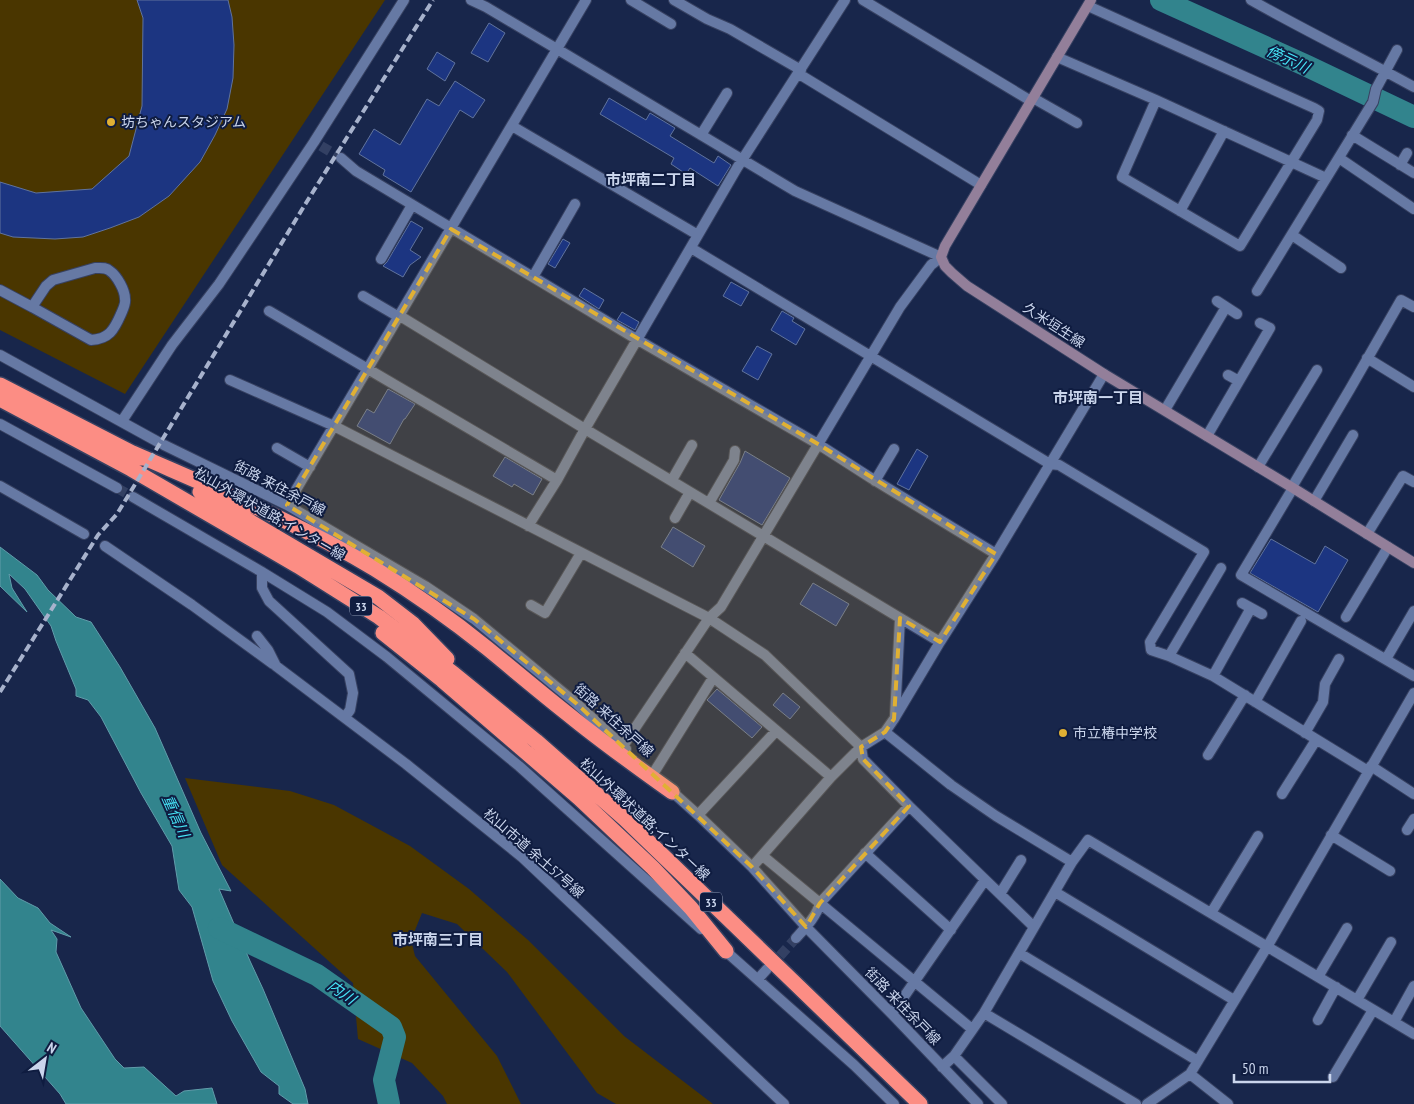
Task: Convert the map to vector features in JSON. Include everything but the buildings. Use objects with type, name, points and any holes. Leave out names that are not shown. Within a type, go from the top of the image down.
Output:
[{"type":"highway","name":"松山外環状道路;インター線","points":[[0,386],[133,453],[378,597],[413,624],[496,708]]},
{"type":"highway","name":"松山外環状道路;インター線","points":[[0,398],[130,469],[298,566],[379,617],[454,674],[625,819],[920,1104]]},
{"type":"highway","points":[[133,453],[324,540],[376,570],[420,598],[485,647],[575,720],[672,792]]},
{"type":"highway","points":[[215,518],[374,626],[442,680],[579,798],[653,868],[691,908],[726,951]]},
{"type":"main road","points":[[941,257],[945,246],[1089,3]]},
{"type":"main road","name":"久米垣生線","points":[[941,257],[945,266],[967,286],[1104,374],[1414,563]]},
{"type":"street","points":[[122,422],[172,345],[219,284],[318,144],[404,0]]},
{"type":"street","points":[[472,0],[558,49],[795,191],[941,257],[931,265],[900,307],[721,607],[709,618],[623,746]]},
{"type":"street","points":[[287,505],[586,0]]},
{"type":"street","points":[[631,0],[671,24]]},
{"type":"street","points":[[674,0],[707,19],[730,29],[981,185]]},
{"type":"street","points":[[528,526],[557,480],[737,168],[845,0]]},
{"type":"street","points":[[864,0],[1076,124]]},
{"type":"street","points":[[1250,0],[1414,87]]},
{"type":"street","points":[[1089,3],[1319,111],[1317,120],[1240,246],[1122,177],[1156,100]]},
{"type":"street","points":[[1257,291],[1372,102],[1376,89],[1397,50]]},
{"type":"street","points":[[1057,57],[1326,178]]},
{"type":"street","points":[[701,136],[727,93]]},
{"type":"street","points":[[512,126],[698,235]]},
{"type":"street","points":[[1180,211],[1224,131]]},
{"type":"street","points":[[1352,135],[1414,173]]},
{"type":"street","points":[[1400,165],[1407,154]]},
{"type":"street","points":[[341,158],[356,171],[412,205],[638,340],[818,444],[875,481],[996,554]]},
{"type":"street","points":[[1338,158],[1414,208]]},
{"type":"street","points":[[533,277],[575,204]]},
{"type":"street","points":[[380,259],[412,205]]},
{"type":"street","points":[[1292,235],[1341,268]]},
{"type":"street","points":[[691,248],[1050,464],[1059,465],[1204,552],[1150,642],[1151,650],[1213,676],[1316,740],[1414,794]]},
{"type":"street","points":[[0,290],[91,340],[99,340],[108,335],[115,327],[126,300],[124,291],[110,271],[103,268],[95,268],[53,280],[46,286],[32,307]]},
{"type":"street","points":[[363,296],[940,642]]},
{"type":"street","points":[[1414,307],[1401,300],[1241,575],[1414,676]]},
{"type":"street","points":[[1216,301],[1237,314]]},
{"type":"street","points":[[1165,410],[1226,307]]},
{"type":"street","points":[[269,312],[557,480]]},
{"type":"street","points":[[1207,436],[1270,328],[1260,323]]},
{"type":"street","name":"街路 来住余戸線","points":[[0,355],[162,444],[287,505],[425,586],[474,619],[577,704],[698,815],[752,867],[806,926],[978,1104]]},
{"type":"street","points":[[1367,358],[1414,387]]},
{"type":"street","points":[[1258,467],[1317,370]]},
{"type":"street","points":[[752,867],[831,777],[861,747],[885,732],[996,554],[1104,374]]},
{"type":"street","points":[[1228,374],[1239,381]]},
{"type":"street","points":[[230,380],[334,426],[709,618],[765,655],[861,747],[863,759],[908,806],[1034,927]]},
{"type":"street","points":[[0,424],[117,488]]},
{"type":"street","points":[[1314,501],[1353,435]]},
{"type":"street","points":[[672,480],[692,444]]},
{"type":"street","points":[[277,448],[310,467]]},
{"type":"street","points":[[875,481],[894,449]]},
{"type":"street","points":[[709,503],[734,460],[734,450]]},
{"type":"street","points":[[1367,534],[1403,476],[1414,482]]},
{"type":"street","points":[[0,486],[84,534]]},
{"type":"street","points":[[675,518],[690,492]]},
{"type":"street","points":[[133,497],[327,612],[394,662],[519,766],[615,853],[797,1012],[894,1104]]},
{"type":"street","points":[[105,546],[192,605],[276,666]]},
{"type":"street","points":[[1346,617],[1388,548]]},
{"type":"street","points":[[531,605],[545,613],[581,553]]},
{"type":"street","points":[[1169,656],[1221,568]]},
{"type":"street","points":[[262,572],[262,588],[269,601],[349,674],[353,693],[350,710],[344,717]]},
{"type":"street","points":[[1213,676],[1247,605],[1262,614]]},
{"type":"street","points":[[1386,660],[1414,612]]},
{"type":"street","points":[[894,719],[900,618]]},
{"type":"street","points":[[1255,702],[1301,622]]},
{"type":"street","name":"松山市道 余土57号線","points":[[257,636],[268,650],[276,666],[406,764],[522,857],[784,1104]]},
{"type":"street","points":[[685,653],[831,777]]},
{"type":"street","points":[[1305,733],[1323,702],[1325,684],[1339,659]]},
{"type":"street","points":[[653,774],[714,678]]},
{"type":"street","points":[[1147,1104],[1190,1074],[1267,946],[1414,693]]},
{"type":"street","points":[[1208,756],[1245,695]]},
{"type":"street","points":[[698,815],[776,731]]},
{"type":"street","points":[[885,732],[951,785],[996,816],[1072,862]]},
{"type":"street","points":[[1282,794],[1316,740]]},
{"type":"street","points":[[796,938],[819,908],[820,902],[908,806]]},
{"type":"street","points":[[1407,830],[1414,820]]},
{"type":"street","points":[[1331,835],[1390,871]]},
{"type":"street","points":[[1211,913],[1258,836]]},
{"type":"street","points":[[942,1067],[954,1056],[984,1013],[1072,862],[1088,840],[1414,1034]]},
{"type":"street","points":[[865,853],[951,930]]},
{"type":"street","points":[[763,856],[972,1030]]},
{"type":"street","points":[[1000,894],[1022,860]]},
{"type":"street","points":[[892,1014],[985,880]]},
{"type":"street","points":[[1055,892],[1234,1000]]},
{"type":"street","points":[[1318,977],[1347,928]]},
{"type":"street","points":[[1357,1000],[1391,942]]},
{"type":"street","points":[[1019,953],[1198,1060]]},
{"type":"street","points":[[758,979],[767,969]]},
{"type":"street","points":[[1394,1022],[1414,986]]},
{"type":"street","points":[[1318,1020],[1336,987]]},
{"type":"street","points":[[1333,1076],[1373,1010]]},
{"type":"street","points":[[984,1013],[1136,1104]]},
{"type":"street","points":[[954,1056],[1002,1104]]},
{"type":"street","points":[[1190,1074],[1228,1104]]},
{"type":"highlighted area","points":[[451,229],[818,444],[996,554],[940,642],[900,618],[894,719],[885,732],[861,747],[863,759],[909,806],[820,903],[806,927],[752,867],[577,704],[474,619],[287,505]]},
{"type":"shaded area","points":[[0,0],[385,0],[125,394],[0,330]]},
{"type":"shaded area","points":[[185,778],[290,791],[334,805],[410,846],[469,889],[528,940],[624,1036],[713,1104],[616,1104],[597,1093],[507,972],[457,924],[422,913],[411,940],[415,956],[497,1056],[521,1104],[447,1104],[443,1096],[412,1063],[358,1039],[353,983],[222,865]]},
{"type":"water","name":"重信川","points":[[0,547],[37,575],[48,590],[76,617],[91,622],[120,667],[155,728],[201,833],[231,891],[219,889],[305,1089],[308,1104],[293,1104],[279,1094],[279,1086],[261,1072],[232,1021],[213,981],[192,907],[179,890],[172,846],[141,793],[101,717],[88,700],[76,696],[76,689],[51,626],[25,589],[9,574],[12,588],[27,612],[0,586]]},
{"type":"water","points":[[0,879],[18,898],[38,908],[50,923],[71,937],[51,930],[57,939],[56,952],[81,1008],[115,1059],[124,1068],[144,1067],[176,1096],[184,1091],[212,1088],[217,1104],[66,1104],[60,1094],[0,1026]]},
{"type":"waterway","name":"傍示川","points":[[1161,0],[1414,117]]},
{"type":"waterway","name":"内川","points":[[219,928],[317,975],[391,1027],[395,1037],[384,1080],[389,1104]]},
{"type":"tunnel","points":[[321,146],[341,158]]},
{"type":"tunnel","points":[[117,488],[133,497]]},
{"type":"tunnel","points":[[770,967],[796,938]]},
{"type":"railway","points":[[0,692],[98,535],[117,514],[306,203],[433,0]]},
{"type":"place","name":"坊ちゃんスタジアム","points":[[111,122]]},
{"type":"place","name":"市立椿中学校","points":[[1063,733]]},
{"type":"district","name":"市坪南二丁目","points":[[651,179]]},
{"type":"district","name":"市坪南一丁目","points":[[1098,397]]},
{"type":"district","name":"市坪南三丁目","points":[[438,939]]}]
